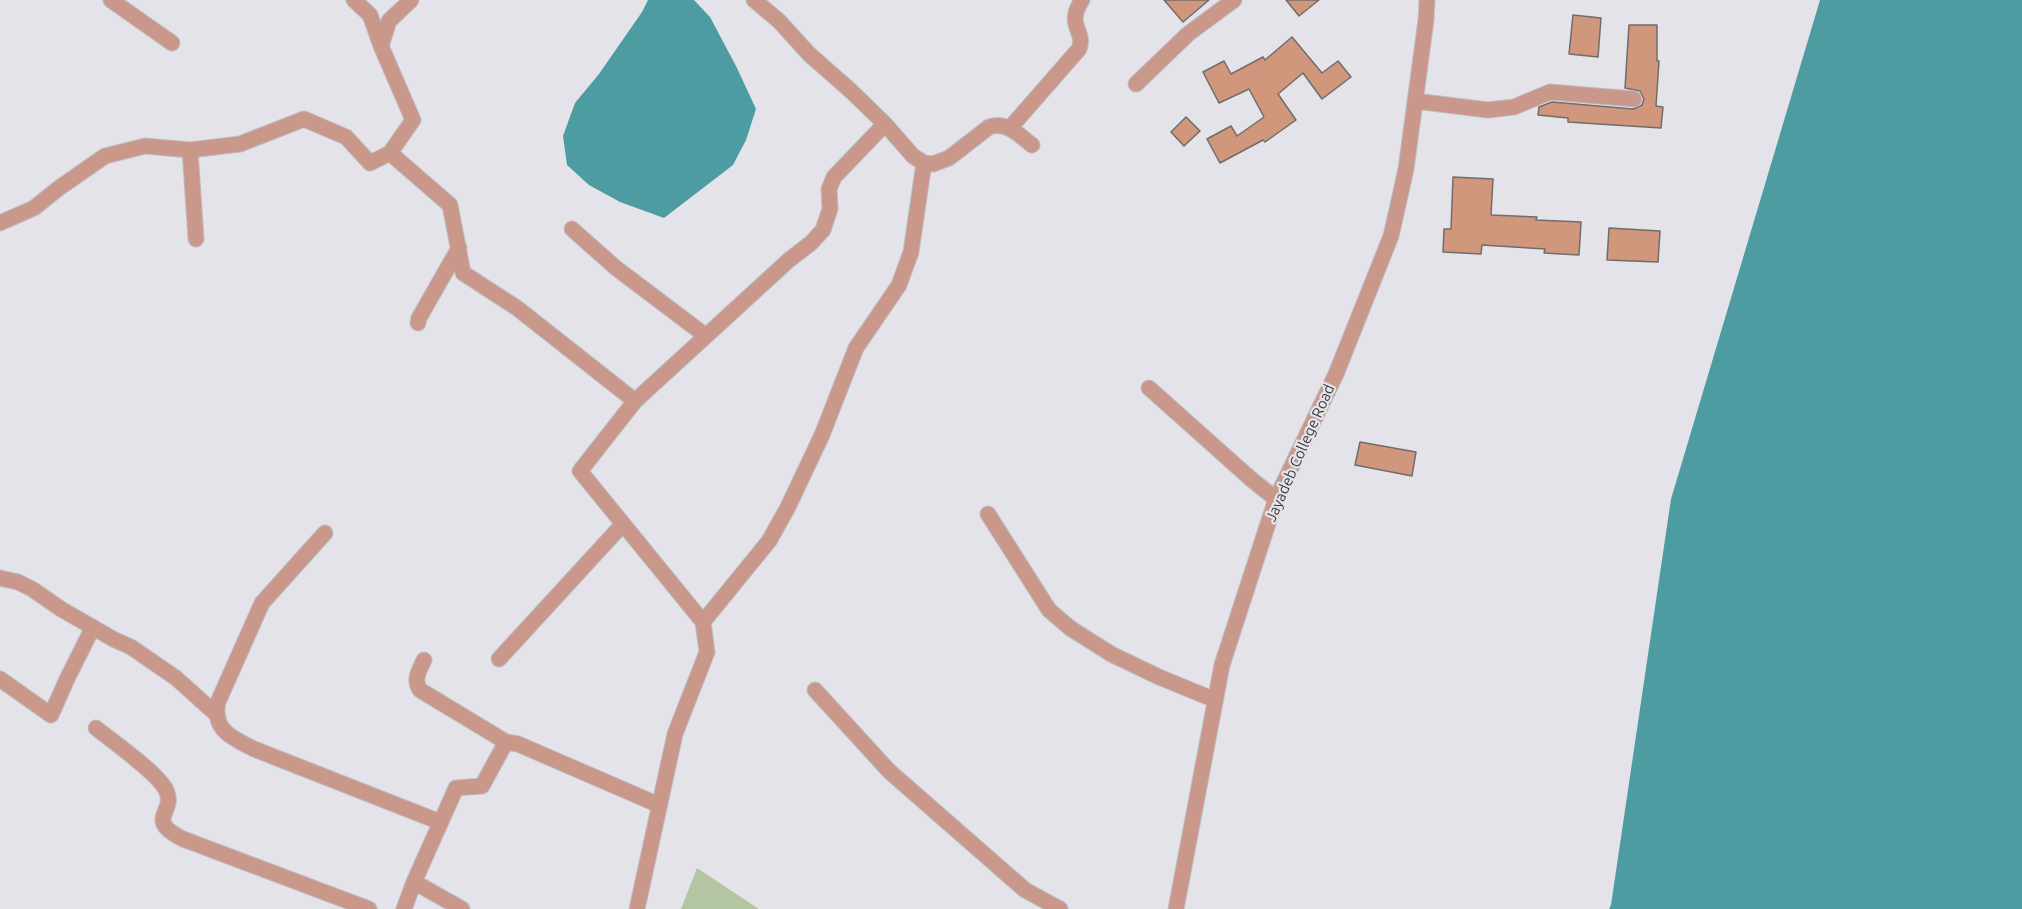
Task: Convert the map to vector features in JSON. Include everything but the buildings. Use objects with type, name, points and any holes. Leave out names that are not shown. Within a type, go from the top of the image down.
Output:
[{"type":"street","points":[[111,0],[172,43]]},
{"type":"street","points":[[0,223],[34,208],[58,188],[105,156],[145,146],[190,150],[240,144],[304,119],[346,137],[370,163],[390,153],[412,120],[370,15],[354,0]]},
{"type":"street","points":[[381,46],[389,21],[411,0]]},
{"type":"street","points":[[753,0],[778,21],[809,54],[885,124],[913,156],[924,163],[933,164],[949,158],[989,127],[997,124],[1010,128],[1032,145]]},
{"type":"street","points":[[1010,128],[1079,49],[1080,39],[1075,17],[1082,0]]},
{"type":"street","points":[[1136,84],[1188,34],[1234,0]]},
{"type":"street","name":"Jayadeb College Road","points":[[1176,909],[1222,665],[1276,499],[1336,374],[1391,236],[1406,169],[1427,0]]},
{"type":"street","points":[[1415,101],[1488,110],[1514,107],[1550,92],[1634,99]]},
{"type":"street","points":[[637,909],[675,734],[707,652],[703,622],[580,471],[635,401],[823,230],[830,209],[829,189],[834,177],[885,124]]},
{"type":"street","points":[[190,150],[196,239]]},
{"type":"street","points":[[390,153],[450,205],[463,273],[517,308],[635,401]]},
{"type":"street","points":[[703,622],[769,541],[822,435],[856,348],[899,285],[911,252],[924,163]]},
{"type":"street","points":[[572,229],[616,268],[706,336]]},
{"type":"street","points":[[418,323],[459,248]]},
{"type":"street","points":[[1149,388],[1251,480],[1276,499]]},
{"type":"street","points":[[988,514],[1048,610],[1070,628],[1111,654],[1215,700]]},
{"type":"street","points":[[500,659],[623,524]]},
{"type":"street","points":[[325,533],[262,603],[218,702],[216,714],[218,722],[233,737],[254,750],[440,822]]},
{"type":"street","points":[[0,578],[18,582],[32,589],[93,627],[131,647],[176,678],[216,714]]},
{"type":"street","points":[[0,680],[51,715],[93,627]]},
{"type":"street","points":[[424,660],[416,676],[416,684],[420,690],[506,742],[518,744],[659,805]]},
{"type":"street","points":[[814,690],[889,771],[1025,890],[1059,909]]},
{"type":"street","points":[[96,728],[159,780],[167,793],[168,799],[163,821],[164,827],[169,832],[369,909]]},
{"type":"street","points":[[404,909],[456,788],[482,786],[506,742]]},
{"type":"street","points":[[414,882],[462,909]]},
{"type":"green space","points":[[697,868],[759,909],[681,909]]},
{"type":"water","points":[[648,0],[694,0],[710,17],[756,109],[746,140],[733,165],[664,218],[620,202],[589,185],[567,165],[563,136],[575,103],[599,74]]},
{"type":"water","points":[[1820,0],[2022,0],[2022,909],[1609,909],[1671,499]]}]
